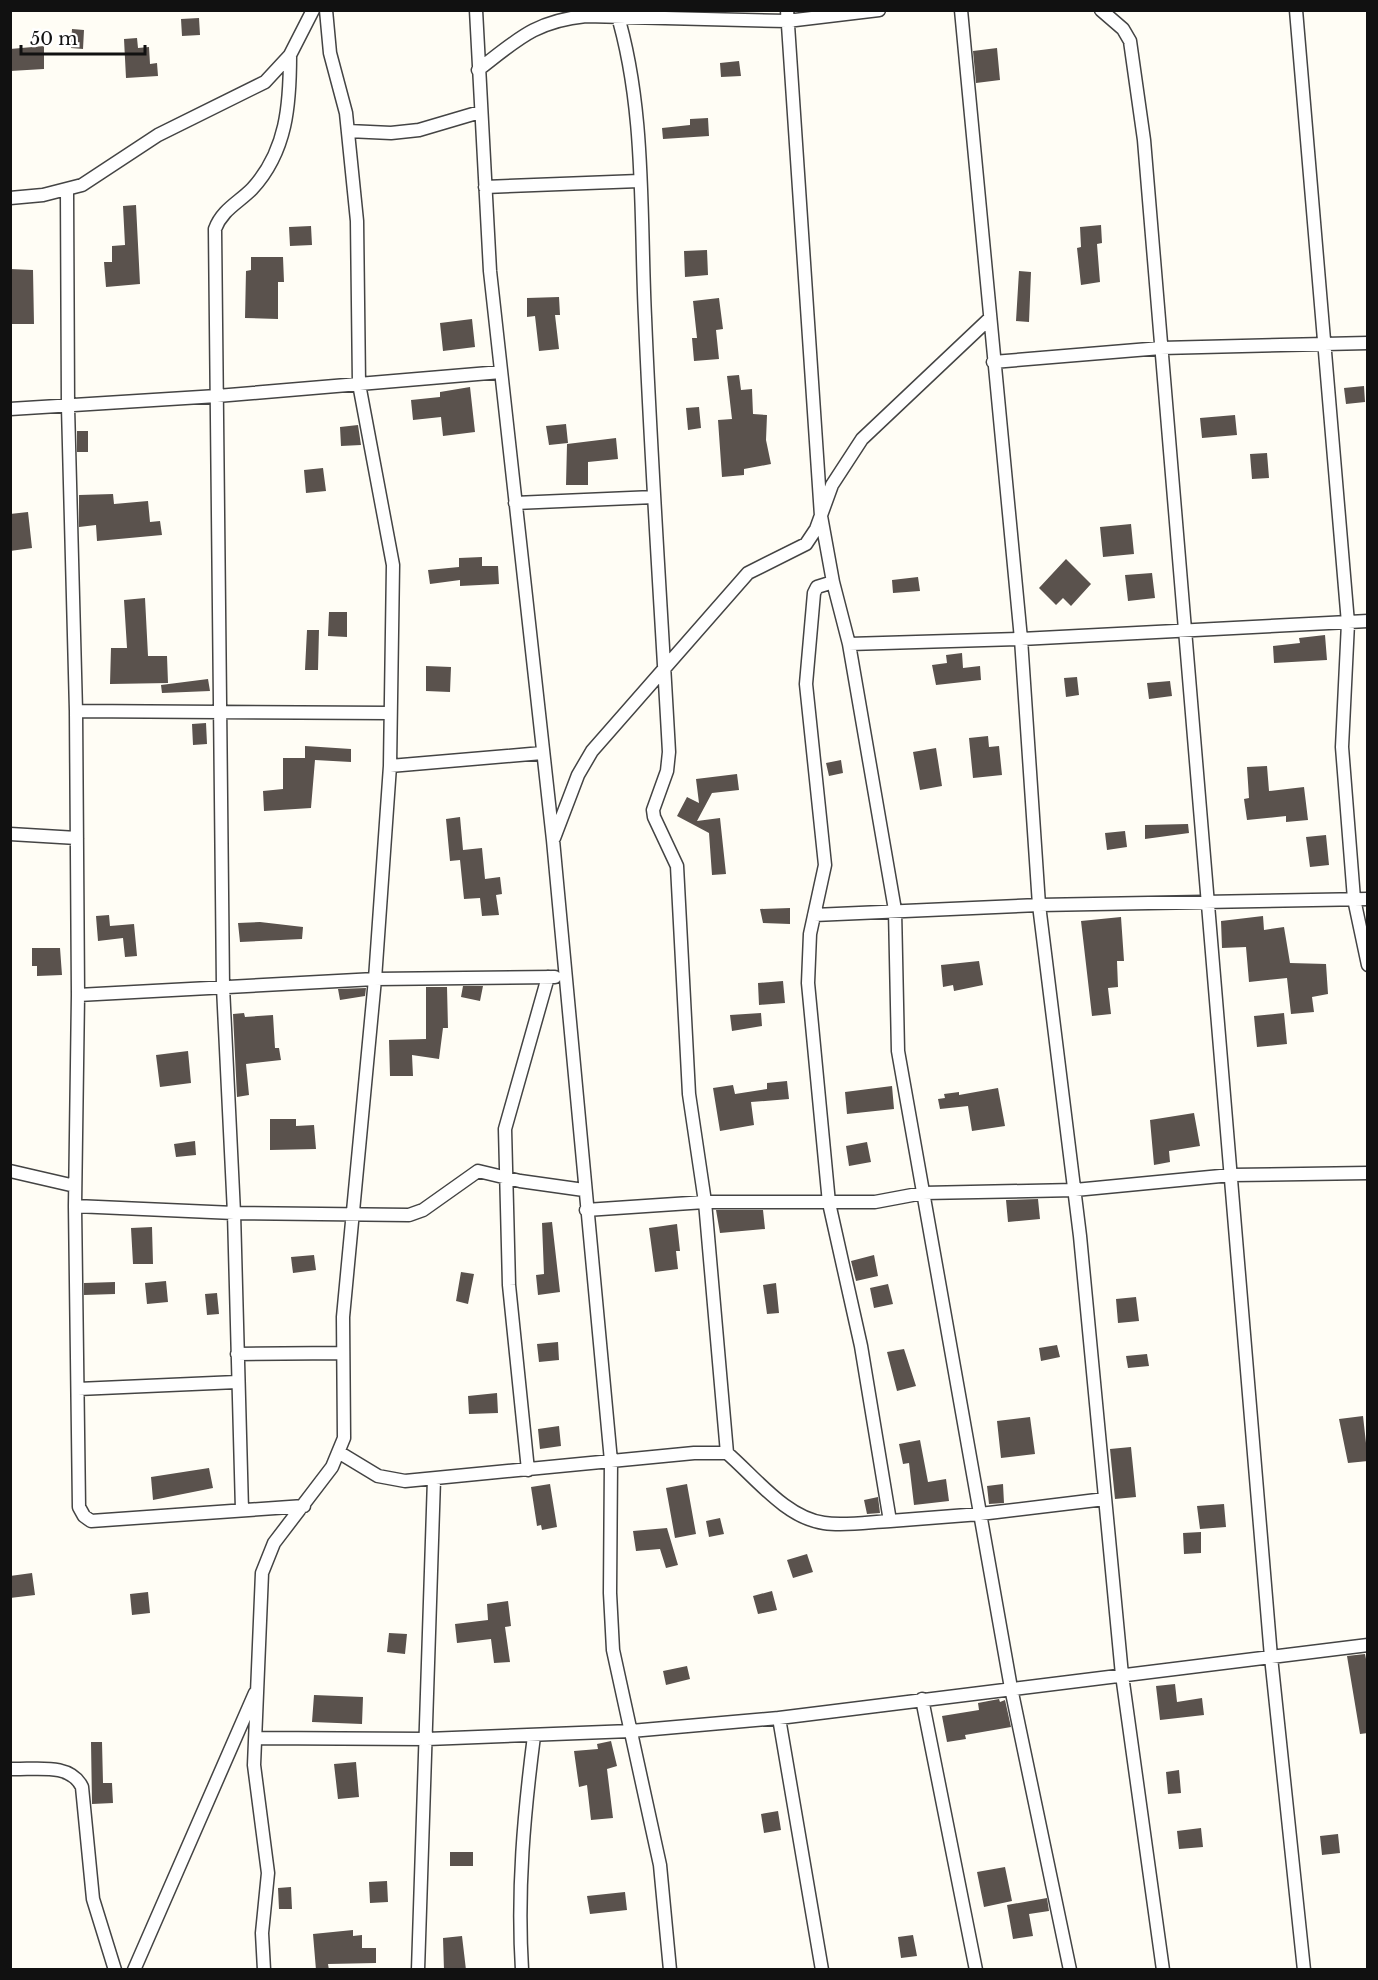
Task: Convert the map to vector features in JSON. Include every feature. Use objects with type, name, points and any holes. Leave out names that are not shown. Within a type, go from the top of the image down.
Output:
[{"type":"street","points":[[10,198],[67,191],[100,176],[158,135],[265,82],[290,55],[313,10]]},
{"type":"street","points":[[264,1970],[261,1947],[268,1873],[256,1786],[255,1738],[262,1573],[274,1543],[304,1506],[340,1453],[346,1420],[342,1353],[352,1214],[375,979],[390,766],[393,565],[359,384],[357,221],[348,131],[330,53],[326,10]]},
{"type":"street","points":[[476,10],[485,187],[501,372],[553,840],[611,1461],[610,1593],[613,1650],[660,1865],[670,1970]]},
{"type":"street","points":[[478,70],[530,31],[561,19],[617,14],[787,16],[879,10]]},
{"type":"street","points":[[961,10],[1021,639],[1040,905],[1075,1190],[1122,1675],[1163,1970]]},
{"type":"street","points":[[1101,10],[1123,29],[1130,41],[1144,140],[1271,1657],[1304,1970]]},
{"type":"street","points":[[1296,10],[1348,623],[1342,747],[1354,899],[1368,965]]},
{"type":"street","points":[[617,14],[633,76],[637,113],[654,497],[669,763],[653,810],[654,817],[678,866],[689,1094],[705,1202],[727,1453],[789,1508],[810,1520],[826,1523],[980,1514],[1105,1499]]},
{"type":"street","points":[[787,16],[820,516],[833,582],[849,644],[895,910],[898,1051],[1011,1688],[1070,1970]]},
{"type":"street","points":[[242,1510],[234,1213],[223,987],[216,230],[219,219],[251,189],[277,147],[289,114],[290,55]]},
{"type":"street","points":[[348,131],[411,131],[480,112]]},
{"type":"street","points":[[485,187],[639,181]]},
{"type":"street","points":[[67,191],[68,407],[76,711],[78,995],[75,1206],[79,1507],[84,1516],[91,1521],[304,1506]]},
{"type":"street","points":[[553,840],[578,776],[592,751],[748,573],[806,544],[816,529],[832,484],[861,439],[989,319]]},
{"type":"street","points":[[993,362],[1161,348],[1368,343]]},
{"type":"street","points":[[10,409],[217,396],[501,372]]},
{"type":"street","points":[[514,503],[654,497]]},
{"type":"street","points":[[833,582],[817,587],[814,593],[807,659],[807,713],[825,865],[807,959],[808,983],[829,1203],[861,1346],[890,1521]]},
{"type":"street","points":[[849,644],[1021,639],[1368,621]]},
{"type":"street","points":[[76,711],[390,713]]},
{"type":"street","points":[[390,766],[542,753]]},
{"type":"street","points":[[10,834],[77,838]]},
{"type":"street","points":[[814,915],[1040,905],[1368,899]]},
{"type":"street","points":[[78,995],[375,979],[565,976]]},
{"type":"street","points":[[528,1470],[513,1338],[504,1139],[508,1113],[548,977]]},
{"type":"street","points":[[10,1171],[75,1186]]},
{"type":"street","points":[[75,1206],[234,1213],[415,1214],[474,1172],[482,1171],[507,1178],[584,1190]]},
{"type":"street","points":[[586,1210],[705,1202],[875,1202],[923,1193],[1075,1190],[1231,1175],[1368,1173]]},
{"type":"street","points":[[237,1353],[342,1353]]},
{"type":"street","points":[[78,1389],[237,1382]]},
{"type":"street","points":[[340,1453],[378,1476],[405,1481],[611,1461],[727,1453]]},
{"type":"street","points":[[418,1970],[434,1479]]},
{"type":"street","points":[[255,1738],[427,1739],[631,1731],[779,1718],[1368,1645]]},
{"type":"street","points":[[134,1970],[259,1682]]},
{"type":"street","points":[[922,1699],[976,1970]]},
{"type":"street","points":[[779,1718],[822,1970]]},
{"type":"street","points":[[522,1970],[519,1899],[521,1842],[534,1736]]},
{"type":"street","points":[[10,1769],[64,1770],[76,1776],[82,1787],[93,1899],[115,1970]]},
{"type":"building","points":[[199,18],[200,35],[182,36],[181,19]]},
{"type":"building","points":[[72,29],[84,30],[83,49],[71,48]]},
{"type":"building","points":[[137,38],[138,48],[149,47],[150,64],[157,63],[158,76],[126,78],[124,39]]},
{"type":"building","points":[[44,46],[44,69],[10,71],[10,49]]},
{"type":"building","points":[[997,48],[1000,80],[976,83],[973,51]]},
{"type":"building","points":[[739,61],[741,76],[721,77],[720,63]]},
{"type":"building","points":[[708,118],[709,136],[663,139],[662,128],[690,125],[690,119]]},
{"type":"building","points":[[136,205],[140,284],[106,287],[104,262],[112,262],[112,246],[125,245],[123,206]]},
{"type":"building","points":[[1101,225],[1102,243],[1097,244],[1100,282],[1081,285],[1077,248],[1081,247],[1080,227]]},
{"type":"building","points":[[311,226],[312,245],[290,246],[289,227]]},
{"type":"building","points":[[707,250],[708,275],[685,277],[684,251]]},
{"type":"building","points":[[251,257],[283,257],[284,282],[278,282],[278,319],[245,318],[246,271],[251,270]]},
{"type":"building","points":[[10,269],[33,270],[34,324],[10,324]]},
{"type":"building","points":[[1019,271],[1031,272],[1029,322],[1016,321]]},
{"type":"building","points":[[559,297],[560,315],[555,315],[559,349],[539,351],[535,316],[527,317],[527,298]]},
{"type":"building","points":[[719,298],[723,329],[716,330],[719,359],[694,361],[692,338],[697,338],[693,301]]},
{"type":"building","points":[[472,319],[475,347],[443,351],[440,323]]},
{"type":"building","points":[[739,375],[741,390],[752,389],[753,414],[767,415],[766,440],[771,464],[744,469],[744,475],[722,477],[718,420],[732,419],[727,376]]},
{"type":"building","points":[[1364,386],[1365,402],[1346,404],[1344,388]]},
{"type":"building","points":[[470,387],[475,432],[443,436],[441,417],[413,420],[411,400],[440,397],[440,392]]},
{"type":"building","points":[[699,407],[701,428],[688,430],[686,408]]},
{"type":"building","points":[[1235,415],[1237,435],[1202,438],[1200,418]]},
{"type":"building","points":[[566,424],[568,443],[549,445],[546,426]]},
{"type":"building","points":[[358,425],[361,445],[341,446],[340,427]]},
{"type":"building","points":[[77,431],[88,431],[88,452],[77,452]]},
{"type":"building","points":[[616,438],[618,459],[588,462],[588,485],[566,485],[567,444]]},
{"type":"building","points":[[1267,453],[1269,478],[1252,479],[1250,454]]},
{"type":"building","points":[[323,468],[326,491],[306,493],[304,470]]},
{"type":"building","points":[[113,494],[114,504],[148,501],[150,522],[160,521],[162,535],[97,541],[96,525],[79,527],[79,495]]},
{"type":"building","points":[[28,512],[32,548],[10,551],[10,514]]},
{"type":"building","points":[[1131,524],[1134,554],[1103,557],[1100,527]]},
{"type":"building","points":[[482,557],[482,566],[498,566],[499,584],[460,586],[460,580],[430,584],[428,570],[459,567],[459,558]]},
{"type":"building","points":[[1066,559],[1091,584],[1071,606],[1063,598],[1056,605],[1039,588]]},
{"type":"building","points":[[1152,573],[1155,598],[1128,601],[1125,575]]},
{"type":"building","points":[[918,577],[920,591],[893,593],[892,580]]},
{"type":"building","points":[[145,598],[148,656],[167,656],[168,683],[110,684],[111,648],[127,648],[124,600]]},
{"type":"building","points":[[329,612],[347,612],[347,637],[328,636]]},
{"type":"building","points":[[307,630],[319,630],[318,670],[305,670]]},
{"type":"building","points":[[1325,635],[1327,660],[1274,663],[1273,646],[1300,643],[1299,638]]},
{"type":"building","points":[[962,653],[963,668],[980,666],[981,680],[936,685],[932,665],[947,663],[946,655]]},
{"type":"building","points":[[426,666],[451,667],[450,692],[426,691]]},
{"type":"building","points":[[1077,677],[1079,695],[1066,697],[1064,678]]},
{"type":"building","points":[[208,679],[210,691],[162,693],[161,685]]},
{"type":"building","points":[[1170,681],[1172,696],[1149,699],[1147,683]]},
{"type":"building","points":[[206,723],[207,744],[193,745],[192,724]]},
{"type":"building","points":[[988,736],[989,747],[999,746],[1002,775],[973,778],[969,738]]},
{"type":"building","points":[[305,746],[351,749],[351,762],[315,760],[311,808],[264,811],[263,791],[283,789],[283,758],[305,758]]},
{"type":"building","points":[[936,748],[942,786],[920,790],[913,752]]},
{"type":"building","points":[[841,760],[843,773],[829,776],[826,763]]},
{"type":"building","points":[[1267,766],[1269,791],[1304,787],[1308,820],[1286,822],[1286,816],[1247,820],[1244,799],[1249,798],[1247,767]]},
{"type":"building","points":[[737,774],[739,790],[712,793],[697,821],[720,818],[726,874],[712,875],[709,833],[677,816],[687,797],[699,803],[696,779]]},
{"type":"building","points":[[460,817],[463,850],[482,848],[485,879],[500,877],[502,894],[496,895],[499,915],[482,916],[480,898],[464,899],[460,860],[450,861],[446,819]]},
{"type":"building","points":[[1188,824],[1189,833],[1145,839],[1145,825]]},
{"type":"building","points":[[1125,831],[1127,847],[1107,850],[1105,833]]},
{"type":"building","points":[[1326,835],[1329,865],[1310,867],[1306,837]]},
{"type":"building","points":[[790,908],[790,924],[763,923],[760,909]]},
{"type":"building","points":[[109,915],[110,926],[134,924],[137,956],[125,957],[123,938],[98,941],[96,916]]},
{"type":"building","points":[[1263,916],[1264,930],[1284,927],[1290,963],[1326,964],[1328,994],[1312,997],[1314,1012],[1291,1014],[1287,978],[1249,982],[1246,947],[1222,948],[1221,921]]},
{"type":"building","points":[[1121,917],[1124,961],[1117,961],[1118,987],[1108,988],[1111,1014],[1092,1016],[1081,921]]},
{"type":"building","points":[[260,922],[303,927],[302,939],[240,942],[238,923]]},
{"type":"building","points":[[32,948],[60,948],[62,975],[37,976],[37,966],[32,966]]},
{"type":"building","points":[[979,961],[983,985],[954,991],[953,985],[943,987],[941,965]]},
{"type":"building","points":[[783,981],[785,1003],[759,1005],[758,983]]},
{"type":"building","points":[[463,986],[483,986],[480,1001],[461,997]]},
{"type":"building","points":[[426,987],[447,987],[448,1028],[443,1028],[439,1059],[412,1055],[413,1076],[390,1076],[389,1040],[426,1039]]},
{"type":"building","points":[[366,988],[365,996],[340,1000],[338,989]]},
{"type":"building","points":[[244,1013],[245,1017],[273,1015],[275,1048],[279,1048],[281,1060],[246,1064],[249,1095],[237,1097],[233,1014]]},
{"type":"building","points":[[761,1013],[762,1026],[732,1031],[730,1015]]},
{"type":"building","points":[[1284,1013],[1287,1044],[1257,1047],[1254,1016]]},
{"type":"building","points":[[188,1051],[191,1083],[160,1087],[156,1055]]},
{"type":"building","points":[[787,1081],[789,1099],[751,1102],[754,1125],[720,1131],[713,1088],[733,1085],[735,1094],[767,1089],[767,1083]]},
{"type":"building","points":[[892,1086],[894,1109],[847,1114],[845,1092]]},
{"type":"building","points":[[998,1088],[1005,1126],[972,1131],[968,1106],[940,1109],[938,1099],[945,1098],[944,1094],[959,1092],[959,1095]]},
{"type":"building","points":[[1194,1113],[1200,1146],[1169,1151],[1170,1162],[1154,1165],[1150,1120]]},
{"type":"building","points":[[270,1119],[296,1119],[296,1126],[314,1125],[316,1149],[270,1150]]},
{"type":"building","points":[[195,1141],[196,1155],[176,1157],[174,1144]]},
{"type":"building","points":[[867,1142],[871,1162],[849,1166],[846,1146]]},
{"type":"building","points":[[1038,1199],[1040,1219],[1008,1222],[1006,1200]]},
{"type":"building","points":[[716,1210],[763,1210],[765,1229],[720,1233]]},
{"type":"building","points":[[552,1222],[560,1292],[538,1295],[536,1275],[544,1274],[542,1223]]},
{"type":"building","points":[[677,1224],[680,1251],[676,1251],[678,1269],[655,1272],[649,1228]]},
{"type":"building","points":[[152,1227],[153,1264],[133,1264],[131,1228]]},
{"type":"building","points":[[314,1255],[316,1270],[293,1273],[291,1257]]},
{"type":"building","points":[[874,1255],[878,1276],[856,1281],[851,1261]]},
{"type":"building","points":[[461,1272],[474,1274],[468,1304],[456,1301]]},
{"type":"building","points":[[166,1281],[168,1302],[147,1304],[145,1283]]},
{"type":"building","points":[[115,1282],[115,1294],[84,1295],[84,1283]]},
{"type":"building","points":[[776,1283],[779,1313],[767,1314],[763,1285]]},
{"type":"building","points":[[888,1284],[893,1304],[874,1308],[870,1288]]},
{"type":"building","points":[[217,1293],[219,1314],[207,1315],[205,1294]]},
{"type":"building","points":[[1136,1297],[1139,1321],[1118,1323],[1116,1299]]},
{"type":"building","points":[[558,1342],[559,1360],[539,1362],[537,1344]]},
{"type":"building","points":[[1057,1345],[1060,1357],[1041,1361],[1039,1348]]},
{"type":"building","points":[[904,1349],[916,1386],[897,1391],[887,1352]]},
{"type":"building","points":[[1147,1354],[1149,1366],[1128,1368],[1126,1356]]},
{"type":"building","points":[[497,1393],[498,1413],[469,1414],[468,1396]]},
{"type":"building","points":[[1363,1416],[1368,1461],[1348,1463],[1339,1419]]},
{"type":"building","points":[[1030,1417],[1035,1454],[1001,1458],[997,1421]]},
{"type":"building","points":[[559,1426],[561,1446],[540,1449],[538,1429]]},
{"type":"building","points":[[920,1440],[928,1482],[946,1479],[949,1501],[914,1505],[909,1463],[903,1464],[899,1444]]},
{"type":"building","points":[[1131,1447],[1136,1497],[1115,1499],[1110,1449]]},
{"type":"building","points":[[209,1468],[213,1488],[153,1500],[151,1477]]},
{"type":"building","points":[[550,1484],[557,1527],[542,1530],[541,1525],[537,1526],[531,1487]]},
{"type":"building","points":[[687,1484],[696,1534],[675,1538],[666,1488]]},
{"type":"building","points":[[1003,1484],[1004,1503],[989,1504],[987,1486]]},
{"type":"building","points":[[878,1497],[880,1513],[867,1514],[864,1500]]},
{"type":"building","points":[[1224,1504],[1226,1527],[1200,1529],[1197,1506]]},
{"type":"building","points":[[720,1518],[724,1534],[709,1537],[706,1521]]},
{"type":"building","points":[[667,1528],[678,1565],[666,1568],[660,1549],[636,1551],[633,1531]]},
{"type":"building","points":[[1201,1532],[1201,1553],[1184,1554],[1183,1533]]},
{"type":"building","points":[[807,1554],[813,1572],[793,1578],[787,1560]]},
{"type":"building","points":[[32,1573],[35,1595],[10,1598],[10,1576]]},
{"type":"building","points":[[772,1591],[777,1610],[758,1614],[753,1596]]},
{"type":"building","points":[[148,1592],[150,1613],[132,1615],[130,1594]]},
{"type":"building","points":[[508,1601],[511,1626],[505,1627],[510,1662],[494,1663],[491,1639],[457,1643],[455,1624],[488,1620],[487,1604]]},
{"type":"building","points":[[389,1633],[407,1634],[405,1654],[387,1652]]},
{"type":"building","points":[[1365,1654],[1368,1669],[1368,1733],[1360,1734],[1347,1656]]},
{"type":"building","points":[[687,1666],[690,1679],[666,1685],[663,1671]]},
{"type":"building","points":[[1175,1684],[1177,1702],[1202,1698],[1204,1715],[1160,1720],[1156,1686]]},
{"type":"building","points":[[314,1695],[363,1697],[362,1724],[312,1722]]},
{"type":"building","points":[[999,1699],[1000,1702],[1005,1700],[1011,1727],[965,1735],[966,1739],[947,1742],[942,1716],[979,1710],[978,1703]]},
{"type":"building","points":[[611,1741],[617,1766],[607,1769],[613,1818],[591,1820],[587,1785],[579,1787],[574,1751],[598,1749],[597,1744]]},
{"type":"building","points":[[91,1742],[102,1742],[103,1783],[112,1783],[113,1803],[92,1804]]},
{"type":"building","points":[[356,1762],[359,1797],[338,1799],[334,1764]]},
{"type":"building","points":[[1179,1770],[1181,1793],[1168,1794],[1166,1772]]},
{"type":"building","points":[[778,1811],[781,1830],[764,1833],[761,1814]]},
{"type":"building","points":[[1201,1828],[1203,1847],[1179,1849],[1177,1831]]},
{"type":"building","points":[[1338,1834],[1340,1853],[1322,1855],[1320,1836]]},
{"type":"building","points":[[450,1852],[473,1852],[473,1866],[450,1866]]},
{"type":"building","points":[[1005,1867],[1012,1901],[984,1907],[977,1872]]},
{"type":"building","points":[[387,1881],[388,1902],[370,1903],[369,1882]]},
{"type":"building","points":[[291,1887],[292,1909],[279,1909],[278,1888]]},
{"type":"building","points":[[625,1892],[627,1910],[590,1914],[587,1896]]},
{"type":"building","points":[[1047,1898],[1049,1911],[1029,1914],[1033,1936],[1013,1939],[1007,1905]]},
{"type":"building","points":[[353,1930],[353,1936],[362,1935],[362,1948],[376,1948],[376,1963],[328,1964],[329,1970],[316,1970],[313,1934]]},
{"type":"building","points":[[913,1935],[917,1956],[901,1958],[898,1937]]},
{"type":"building","points":[[462,1936],[466,1970],[444,1970],[443,1938]]}]
